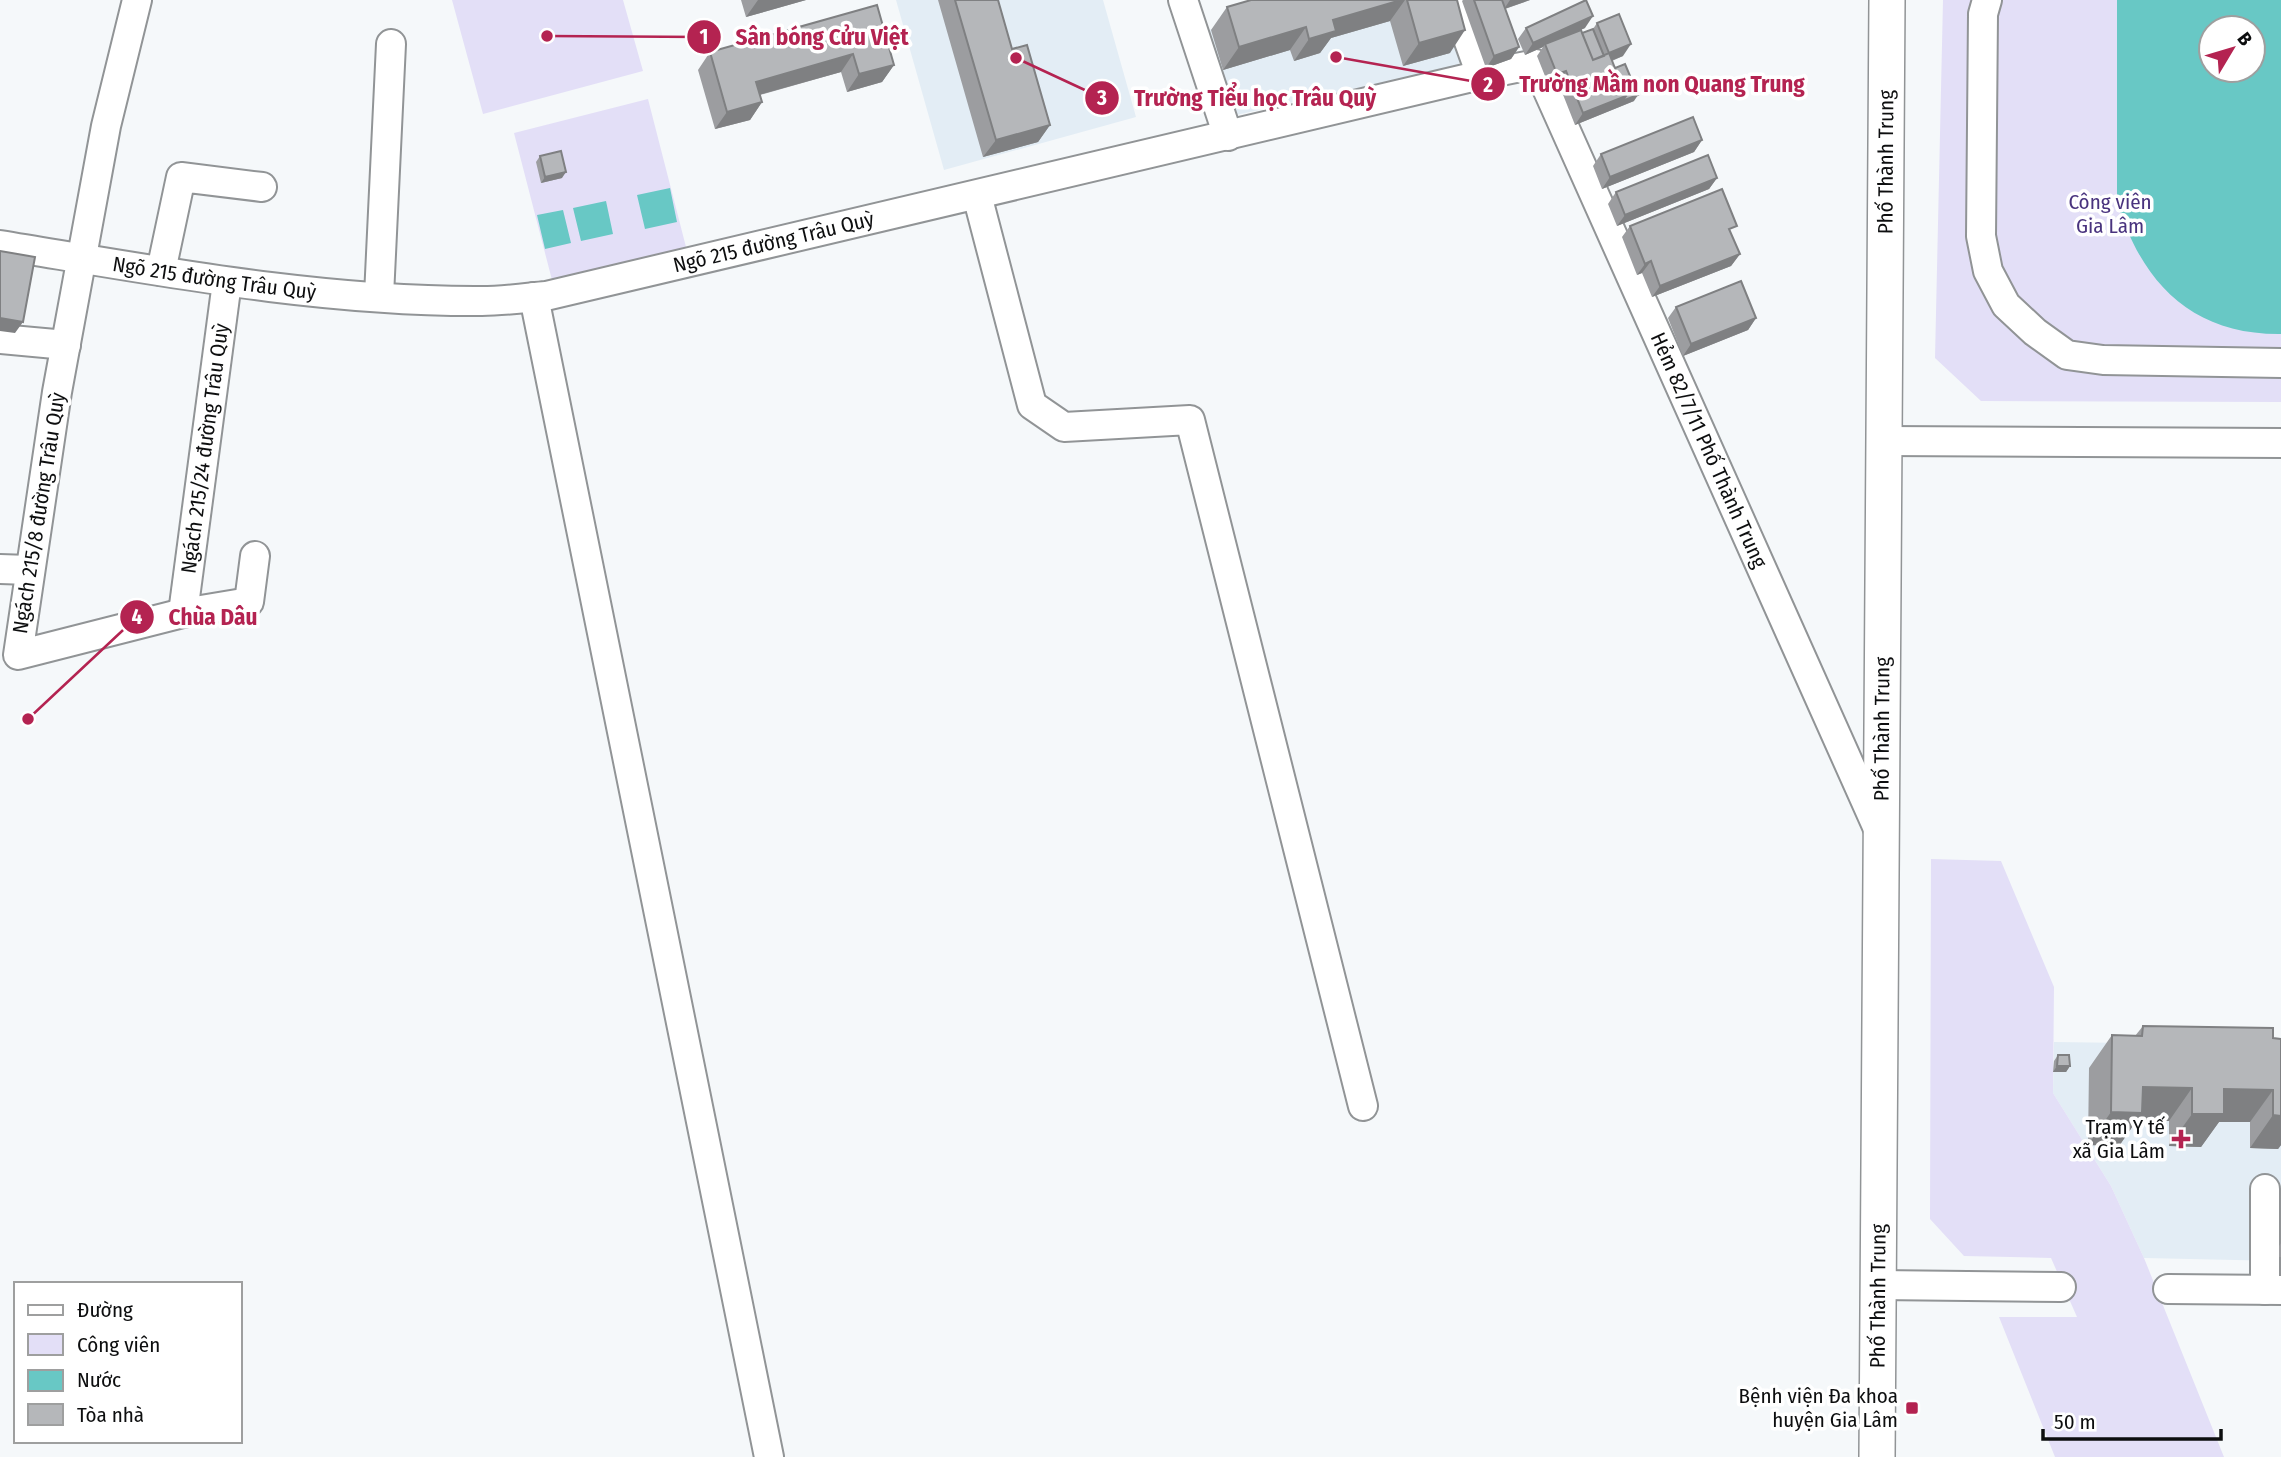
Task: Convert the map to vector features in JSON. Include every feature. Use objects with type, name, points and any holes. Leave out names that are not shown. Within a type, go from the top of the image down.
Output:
[{"type":"main road","name":"Phố Thành Trung","points":[[1877,1457],[1887,0]]},
{"type":"street","name":"Ngách 215/8 đường Trâu Quỳ","points":[[137,0],[106,126],[66,345],[29,570],[18,655],[183,613],[249,602],[255,556]]},
{"type":"street","points":[[1454,0],[1481,75]]},
{"type":"street","points":[[1987,0],[1983,14],[1981,236],[1988,271],[2006,305],[2035,332],[2067,355],[2103,360],[2281,363]]},
{"type":"street","points":[[1186,1],[1228,136]]},
{"type":"street","points":[[379,296],[391,44]]},
{"type":"street","name":"Ngõ 215 đường Trâu Quỳ","points":[[0,245],[227,282],[379,296],[485,302],[534,297],[1536,64]]},
{"type":"street","name":"Hẻm 82/7/11 Phố Thành Trung","points":[[1536,64],[1881,836]]},
{"type":"street","points":[[161,271],[181,177],[262,187]]},
{"type":"street","points":[[977,195],[1032,405],[1064,427],[1190,420],[1363,1106]]},
{"type":"street","name":"Ngách 215/24 đường Trâu Quỳ","points":[[183,613],[227,282]]},
{"type":"street","points":[[534,297],[769,1457]]},
{"type":"street","points":[[0,339],[66,345]]},
{"type":"street","points":[[1884,441],[2281,443]]},
{"type":"street","points":[[0,569],[29,570]]},
{"type":"street","points":[[2168,1289],[2273,1290],[2265,1189]]},
{"type":"street","points":[[1878,1285],[2061,1287]]},
{"type":"shaded area","points":[[896,0],[1103,0],[1136,117],[944,170]]},
{"type":"shaded area","points":[[1311,0],[1444,0],[1462,59],[1457,66],[1236,115],[1202,32]]},
{"type":"shaded area","name":"Trạm Y tế xã Gia Lâm","points":[[2054,1042],[2281,1045],[2281,1261],[2144,1258],[2111,1186],[2053,1093]]},
{"type":"green space","points":[[452,0],[623,0],[643,71],[483,114]]},
{"type":"green space","name":"Công viên Gia Lâm","points":[[1943,0],[2281,0],[2281,402],[1981,401],[1935,358]]},
{"type":"green space","points":[[648,99],[686,247],[552,280],[514,133]]},
{"type":"green space","points":[[1931,859],[2001,861],[2054,987],[2053,1093],[2111,1186],[2144,1258],[2224,1457],[2055,1457],[1999,1317],[2077,1317],[2051,1258],[1964,1256],[1930,1219]]},
{"type":"water","points":[[2117,0],[2281,0],[2281,334],[2249,332],[2221,325],[2197,314],[2175,299],[2156,280],[2128,231],[2117,202]]},
{"type":"water","points":[[670,188],[677,222],[645,229],[637,195]]},
{"type":"water","points":[[606,201],[613,234],[581,241],[573,208]]},
{"type":"water","points":[[563,210],[571,243],[545,249],[537,215]]},
{"type":"building","points":[[955,0],[998,0],[1012,49],[1027,45],[1050,125],[996,140]]},
{"type":"building","points":[[1251,0],[1401,0],[1333,20],[1336,31],[1309,39],[1306,27],[1239,47],[1227,7]]},
{"type":"building","points":[[1407,0],[1457,0],[1465,30],[1419,43]]},
{"type":"building","points":[[1474,0],[1502,0],[1519,47],[1494,56]]},
{"type":"building","points":[[1586,0],[1593,16],[1533,43],[1526,28]]},
{"type":"building","points":[[877,5],[894,65],[859,74],[853,54],[756,82],[762,102],[727,112],[710,52]]},
{"type":"building","points":[[1619,14],[1631,44],[1609,53],[1597,23]]},
{"type":"building","points":[[1593,29],[1604,56],[1593,60],[1582,33]]},
{"type":"building","points":[[1581,30],[1593,60],[1609,53],[1626,96],[1583,113],[1566,71],[1557,74],[1545,44]]},
{"type":"building","points":[[1625,64],[1638,95],[1622,101],[1626,96],[1615,68]]},
{"type":"building","points":[[1693,117],[1702,140],[1610,177],[1601,154]]},
{"type":"building","points":[[561,151],[566,172],[545,177],[540,156]]},
{"type":"building","points":[[1708,155],[1717,178],[1625,215],[1616,192]]},
{"type":"building","points":[[1722,189],[1737,226],[1729,229],[1740,254],[1660,286],[1651,261],[1645,264],[1630,226]]},
{"type":"building","points":[[0,251],[35,257],[23,322],[0,318]]},
{"type":"building","points":[[1741,281],[1756,318],[1691,344],[1676,307]]},
{"type":"building","points":[[2143,1026],[2273,1028],[2273,1038],[2281,1039],[2281,1116],[2273,1115],[2273,1090],[2224,1089],[2224,1114],[2192,1114],[2192,1088],[2143,1087],[2142,1113],[2111,1112],[2112,1035],[2142,1036]]},
{"type":"building","points":[[2058,1055],[2069,1055],[2070,1066],[2057,1066]]},
{"type":"place","name":"Sân bóng Cửu Việt","points":[[547,36]]},
{"type":"place","name":"Trường Mầm non Quang Trung","points":[[1336,57]]},
{"type":"place","name":"Trường Tiểu học Trâu Quỳ","points":[[1016,58]]},
{"type":"place","name":"Chùa Dâu","points":[[28,719]]},
{"type":"place","name":"Trạm Y tế xã Gia Lâm","points":[[2181,1139]]},
{"type":"place","name":"Bệnh viện Đa khoa huyện Gia Lâm","points":[[1912,1408]]}]
